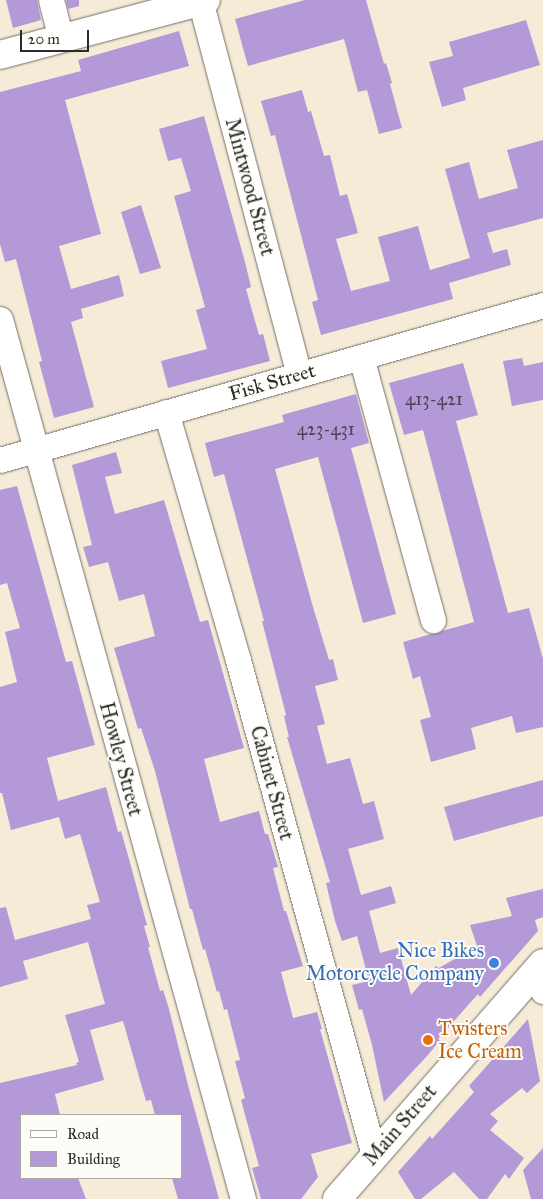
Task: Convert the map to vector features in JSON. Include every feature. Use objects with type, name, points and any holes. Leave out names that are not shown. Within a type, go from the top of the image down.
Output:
[{"type":"main road","points":[[0,55],[202,1]]},
{"type":"main road","name":"Main Street","points":[[337,1199],[374,1155],[541,974]]},
{"type":"street","points":[[50,0],[61,39]]},
{"type":"street","name":"Mintwood Street","points":[[202,1],[299,374]]},
{"type":"street","name":"Fisk Street","points":[[0,460],[543,305]]},
{"type":"street","name":"Howley Street","points":[[0,319],[242,1199]]},
{"type":"street","points":[[361,357],[433,620]]},
{"type":"street","name":"Cabinet Street","points":[[166,412],[238,660],[374,1155]]},
{"type":"building","points":[[6,0],[37,0],[41,20],[13,28]]},
{"type":"building","points":[[66,0],[79,0],[79,6],[68,9]]},
{"type":"building","points":[[305,0],[366,0],[384,64],[386,63],[392,83],[390,84],[402,128],[379,134],[367,90],[358,92],[344,39],[248,66],[235,19]]},
{"type":"building","points":[[526,20],[540,65],[463,88],[466,100],[442,107],[429,62],[453,56],[449,42]]},
{"type":"building","points":[[179,31],[189,66],[65,100],[101,234],[59,246],[71,289],[119,275],[124,296],[81,309],[83,318],[71,322],[94,407],[54,418],[39,362],[42,361],[16,259],[5,262],[0,244],[0,92],[81,71],[78,60]]},
{"type":"building","points":[[302,90],[308,112],[311,111],[324,156],[330,155],[340,196],[347,194],[358,233],[336,239],[351,291],[390,281],[378,237],[418,226],[430,270],[470,258],[445,169],[469,162],[479,199],[518,188],[507,150],[543,140],[543,218],[487,233],[493,253],[507,249],[511,265],[449,283],[453,299],[321,335],[312,302],[318,300],[275,135],[271,136],[261,101]]},
{"type":"building","points":[[204,116],[245,262],[251,287],[246,289],[259,335],[263,334],[270,361],[168,388],[161,361],[207,349],[196,310],[205,307],[174,196],[191,191],[181,158],[168,161],[159,129]]},
{"type":"building","points":[[141,205],[161,268],[140,274],[121,212]]},
{"type":"building","points":[[522,358],[524,366],[543,362],[543,400],[512,406],[503,361]]},
{"type":"building","points":[[463,363],[478,415],[456,421],[508,613],[529,608],[543,659],[543,727],[516,733],[512,716],[471,728],[476,749],[431,762],[420,720],[431,717],[420,676],[413,679],[403,642],[474,622],[423,430],[404,435],[389,383]]},
{"type":"building","points":[[356,394],[369,443],[351,448],[396,614],[363,623],[318,457],[275,469],[313,607],[329,660],[333,659],[338,680],[315,686],[325,724],[317,726],[327,764],[350,758],[363,804],[374,801],[384,839],[348,849],[361,895],[391,886],[396,903],[369,911],[380,953],[398,948],[411,995],[436,966],[439,968],[477,946],[470,925],[512,916],[506,898],[543,889],[543,917],[535,920],[538,931],[480,997],[478,994],[438,1039],[440,1040],[428,1055],[384,1102],[372,1045],[362,1009],[359,1010],[352,985],[369,981],[357,936],[342,941],[335,921],[326,883],[330,882],[287,737],[289,737],[284,716],[286,715],[262,621],[264,621],[224,474],[214,477],[205,443],[284,422],[282,415]]},
{"type":"building","points":[[116,452],[122,473],[105,477],[115,514],[164,500],[200,622],[208,620],[244,748],[204,759],[220,822],[259,811],[265,834],[268,834],[278,867],[273,868],[284,911],[286,911],[303,966],[281,972],[293,1018],[317,1012],[352,1143],[311,1154],[318,1177],[301,1199],[261,1199],[252,1168],[259,1166],[241,1100],[245,1098],[235,1061],[240,1060],[227,1009],[224,1010],[219,991],[217,992],[192,909],[190,909],[155,771],[141,728],[138,729],[114,648],[155,636],[144,594],[119,601],[108,562],[89,567],[83,547],[92,545],[72,465]]},
{"type":"building","points":[[17,486],[66,662],[72,661],[95,745],[47,758],[58,801],[106,787],[118,832],[121,831],[129,859],[147,925],[144,926],[150,947],[148,947],[160,991],[163,990],[169,1009],[219,1199],[178,1199],[172,1179],[182,1179],[182,1114],[155,1114],[151,1100],[146,1101],[123,1021],[90,1030],[104,1080],[55,1094],[60,1114],[20,1114],[20,1179],[78,1179],[86,1199],[0,1199],[0,1083],[77,1065],[76,1063],[79,1062],[65,1015],[105,1004],[88,942],[23,961],[28,979],[0,987],[0,908],[6,907],[15,940],[91,919],[87,905],[100,902],[80,834],[65,839],[59,817],[11,830],[2,793],[0,793],[0,687],[17,682],[5,632],[20,628],[7,583],[0,585],[0,490]]},
{"type":"building","points":[[543,780],[543,816],[454,841],[444,807]]},
{"type":"building","points":[[528,1019],[540,1081],[527,1093],[522,1088],[490,1114],[498,1121],[490,1130],[524,1158],[509,1179],[505,1174],[487,1199],[479,1199],[454,1172],[421,1199],[415,1199],[398,1172],[430,1136],[432,1139],[474,1092],[469,1086]]},
{"type":"building","points":[[543,1148],[543,1199],[531,1199],[523,1170]]},
{"type":"place","name":"Nice Bikes Motorcycle Company","points":[[494,963]]},
{"type":"place","name":"Twisters Ice Cream","points":[[428,1040]]}]
